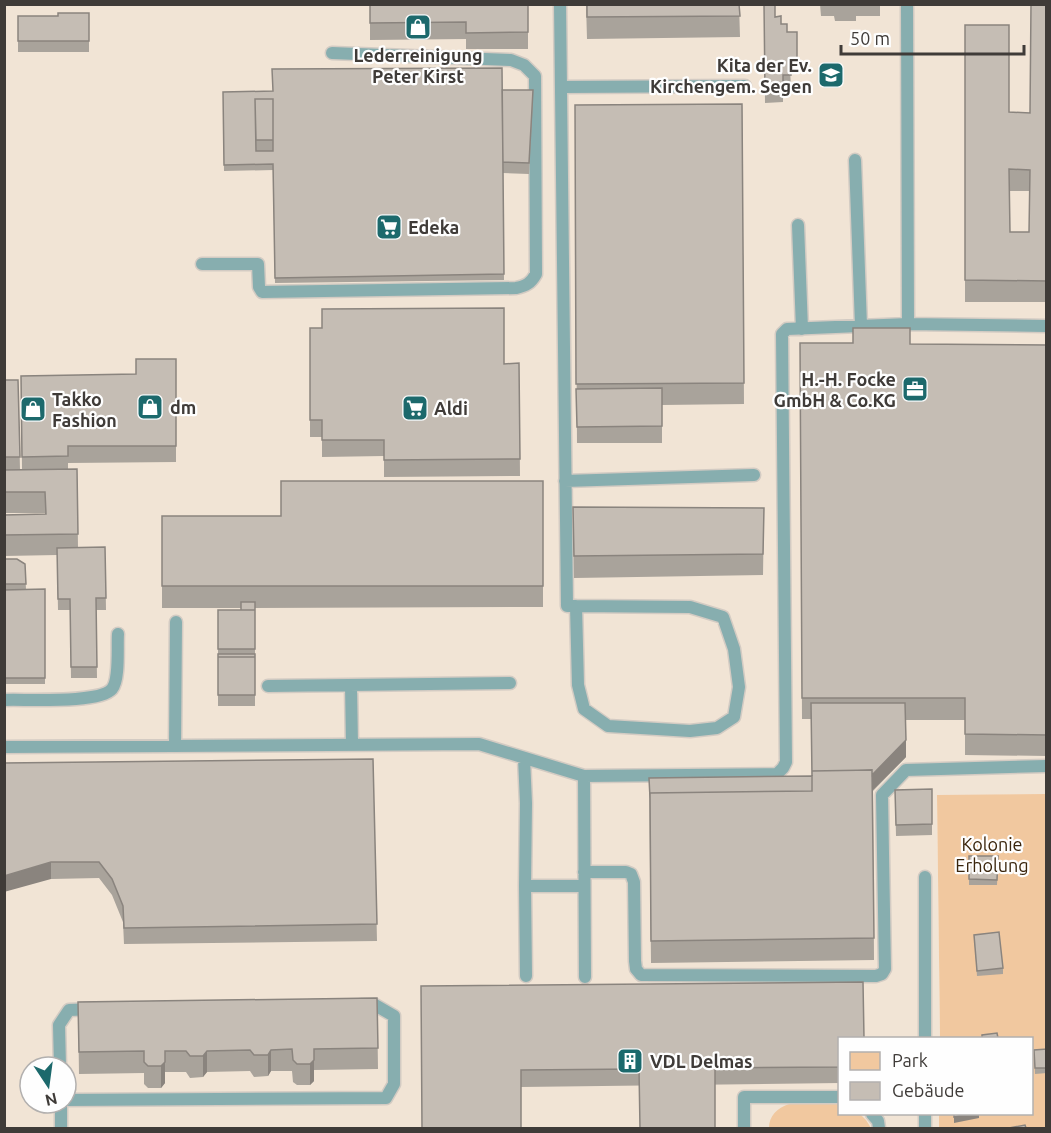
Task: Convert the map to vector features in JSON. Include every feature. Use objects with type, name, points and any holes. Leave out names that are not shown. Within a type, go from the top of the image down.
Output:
[{"type":"lane","points":[[560,4],[567,606],[576,606],[690,607],[723,617],[734,649],[739,687],[734,717],[717,728],[690,730],[608,726],[584,709],[578,685],[576,606]]},
{"type":"lane","points":[[908,4],[908,324]]},
{"type":"lane","points":[[202,264],[258,264],[259,287],[262,292],[516,288],[526,286],[536,274],[535,76],[524,65],[511,60],[332,53]]},
{"type":"lane","points":[[562,87],[745,86]]},
{"type":"lane","points":[[855,160],[861,326]]},
{"type":"lane","points":[[798,225],[802,329]]},
{"type":"lane","points":[[4,747],[479,744],[584,776],[777,774],[786,762],[782,334],[787,329],[908,324],[1047,326]]},
{"type":"lane","points":[[566,481],[754,475]]},
{"type":"lane","points":[[175,746],[176,622]]},
{"type":"lane","points":[[4,700],[83,699],[102,696],[112,689],[117,678],[118,634]]},
{"type":"lane","points":[[268,686],[510,683]]},
{"type":"lane","points":[[351,685],[352,745]]},
{"type":"lane","points":[[524,758],[525,976]]},
{"type":"lane","points":[[584,872],[632,874],[635,962],[636,969],[641,975],[876,976],[882,974],[885,969],[882,795],[906,770],[1047,766]]},
{"type":"lane","points":[[584,776],[585,977]]},
{"type":"lane","points":[[925,877],[925,1037]]},
{"type":"lane","points":[[525,885],[584,886]]},
{"type":"lane","points":[[78,1100],[386,1098],[394,1084],[394,1016],[375,1005],[352,1005]]},
{"type":"lane","points":[[60,1055],[59,1025],[69,1010],[105,1009]]},
{"type":"lane","points":[[744,1128],[744,1097],[838,1097]]},
{"type":"shaded area","points":[[5,5],[1046,5],[1046,794],[937,796],[940,1037],[838,1037],[838,1115],[939,1115],[939,1128],[5,1128]]},
{"type":"green space","name":"Kolonie Erholung","points":[[1046,794],[1046,1128],[939,1128],[939,1115],[1033,1115],[1033,1037],[940,1037],[937,795]]},
{"type":"green space","points":[[789,1104],[838,1104],[838,1115],[861,1115],[871,1128],[769,1128],[774,1113]]},
{"type":"building","points":[[370,4],[528,4],[528,32],[466,33],[466,22],[370,23]]},
{"type":"building","points":[[587,4],[739,4],[740,16],[587,17]]},
{"type":"building","points":[[764,4],[775,4],[775,17],[781,16],[781,24],[787,24],[787,32],[797,32],[797,59],[790,59],[791,75],[783,75],[783,91],[765,91]]},
{"type":"building","points":[[1031,4],[1047,4],[1047,281],[965,280],[965,25],[1009,25],[1009,112],[1030,113]],"holes":[[[1009,169],[1030,170],[1029,232],[1010,232]]]},
{"type":"building","points":[[58,13],[89,13],[89,41],[18,41],[18,16],[58,16]]},
{"type":"building","name":"Edeka","points":[[502,68],[504,274],[275,278],[273,164],[224,165],[223,92],[273,91],[272,69]],"holes":[[[255,99],[273,99],[273,151],[256,151]]]},
{"type":"building","points":[[502,90],[533,90],[529,163],[503,162]]},
{"type":"building","points":[[255,99],[273,99],[273,140],[256,140]]},
{"type":"building","points":[[742,104],[744,383],[576,384],[575,105]]},
{"type":"building","name":"Aldi","points":[[504,308],[504,364],[519,363],[520,459],[384,460],[384,440],[322,440],[322,420],[310,420],[310,328],[322,328],[322,309]]},
{"type":"building","points":[[853,328],[910,328],[910,344],[1047,345],[1047,735],[965,734],[965,698],[802,698],[800,343],[853,343]]},
{"type":"building","points":[[136,359],[176,359],[176,446],[68,446],[68,456],[22,457],[21,376],[136,374]]},
{"type":"building","points":[[4,380],[18,380],[20,457],[4,457]]},
{"type":"building","points":[[662,388],[662,426],[577,427],[576,389]]},
{"type":"building","points":[[77,469],[78,534],[4,535],[4,515],[46,514],[45,492],[4,492],[4,470]]},
{"type":"building","points":[[281,481],[543,481],[543,586],[162,586],[162,516],[281,516]]},
{"type":"building","points":[[573,507],[764,508],[763,554],[574,556]]},
{"type":"building","points":[[105,547],[106,598],[96,598],[97,667],[71,667],[70,599],[58,599],[57,548]]},
{"type":"building","points":[[4,559],[17,559],[25,564],[26,584],[4,584]]},
{"type":"building","points":[[45,589],[45,678],[4,678],[4,590]]},
{"type":"building","points":[[241,602],[255,602],[255,610],[241,610]]},
{"type":"building","points":[[218,610],[255,610],[255,649],[218,649]]},
{"type":"building","points":[[218,654],[255,654],[255,657],[218,657]]},
{"type":"building","points":[[218,657],[255,657],[255,695],[218,695]]},
{"type":"building","points":[[811,703],[905,703],[906,740],[872,775],[872,770],[812,771],[812,776]]},
{"type":"building","points":[[373,759],[377,924],[124,928],[123,906],[112,879],[99,862],[51,862],[4,876],[4,763]]},
{"type":"building","points":[[872,770],[874,938],[651,941],[650,793],[812,791],[812,771]]},
{"type":"building","points":[[812,776],[812,791],[650,793],[650,798],[649,778]]},
{"type":"building","points":[[932,789],[932,824],[896,825],[895,790]]},
{"type":"building","points":[[969,856],[998,856],[997,880],[969,879]]},
{"type":"building","points":[[999,932],[1003,968],[977,971],[974,935]]},
{"type":"building","name":"VDL Delmas","points":[[863,982],[864,1037],[838,1037],[838,1067],[715,1068],[715,1128],[640,1128],[639,1069],[521,1070],[521,1128],[422,1128],[421,986]]},
{"type":"building","points":[[377,998],[378,1048],[314,1049],[314,1060],[310,1064],[297,1064],[293,1060],[292,1049],[271,1050],[268,1055],[254,1055],[250,1050],[207,1051],[203,1056],[190,1056],[186,1051],[165,1051],[165,1062],[161,1066],[148,1066],[144,1062],[144,1051],[79,1052],[78,1002]]},
{"type":"building","points":[[997,1033],[998,1037],[982,1037],[982,1035]]},
{"type":"building","points":[[1047,1049],[1047,1068],[1035,1068],[1034,1050]]},
{"type":"building","points":[[1025,1125],[1026,1128],[1009,1128]]},
{"type":"place","name":"Lederreinigung Peter Kirst","points":[[418,27]]},
{"type":"place","name":"Kita der Ev. Kirchengem. Segen","points":[[831,75]]},
{"type":"place","name":"Edeka","points":[[389,227]]},
{"type":"place","name":"H.-H. Focke GmbH & Co.KG","points":[[915,389]]},
{"type":"place","name":"dm","points":[[150,407]]},
{"type":"place","name":"Aldi","points":[[415,408]]},
{"type":"place","name":"Takko Fashion","points":[[33,409]]},
{"type":"place","name":"VDL Delmas","points":[[630,1061]]}]
